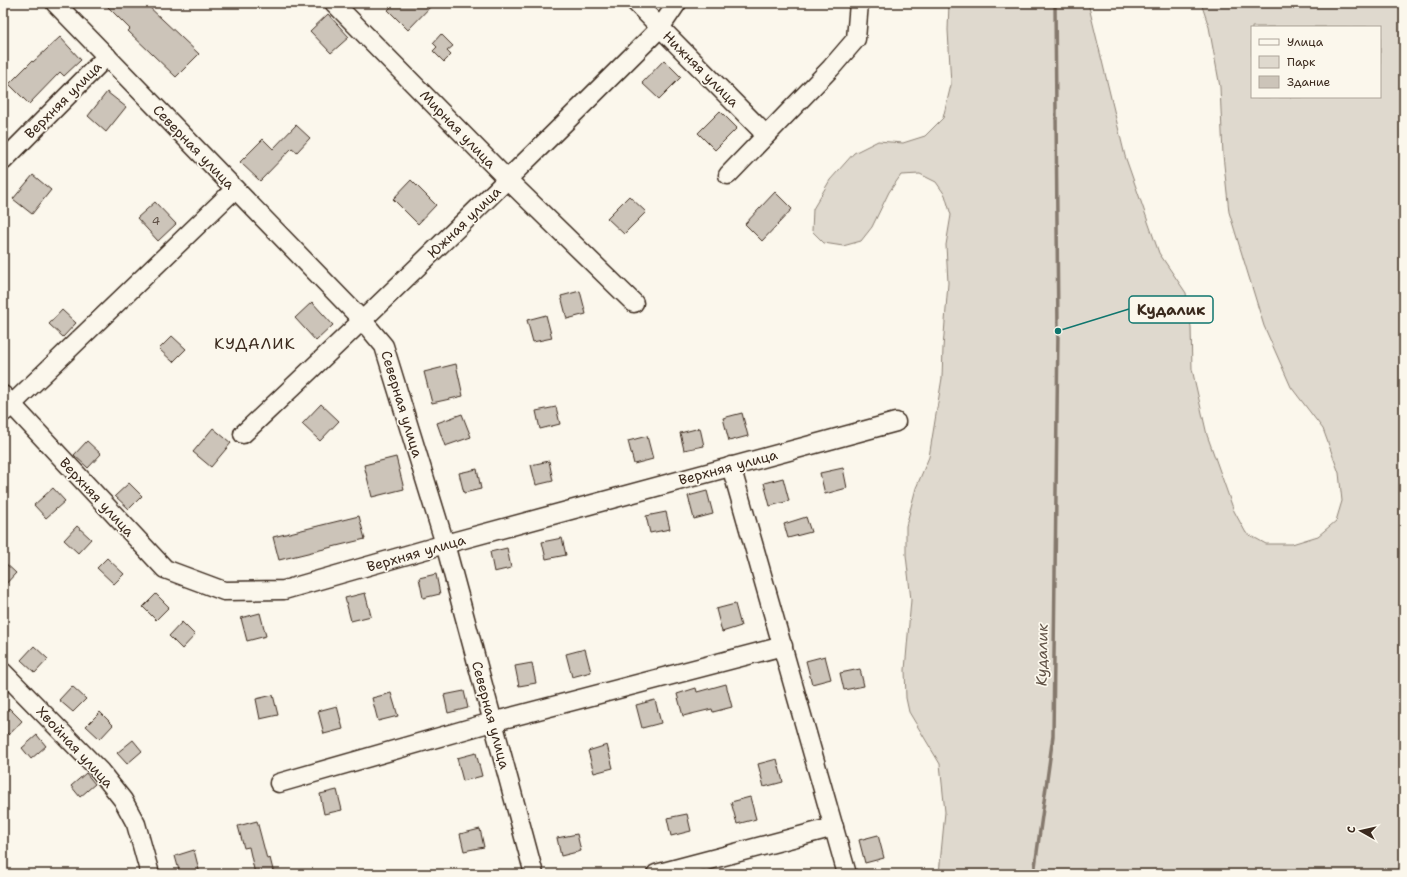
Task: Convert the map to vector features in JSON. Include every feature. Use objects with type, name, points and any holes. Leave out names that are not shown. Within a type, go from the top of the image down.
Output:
[{"type":"street","name":"Северная улица","points":[[55,3],[363,321],[384,346],[445,544],[534,874]]},
{"type":"street","name":"Мирная улица","points":[[334,3],[508,180],[634,303]]},
{"type":"street","name":"Нижняя улица","points":[[636,3],[766,134]]},
{"type":"street","name":"Южная улица","points":[[242,434],[363,321],[508,180],[660,28],[677,3]]},
{"type":"street","points":[[728,174],[831,68],[856,39],[859,3]]},
{"type":"street","name":"Верхняя улица","points":[[3,161],[107,56]]},
{"type":"street","points":[[6,404],[235,189]]},
{"type":"street","name":"Верхняя улица","points":[[6,404],[165,570],[224,591],[284,590],[445,544],[896,422]]},
{"type":"street","points":[[731,466],[847,874]]},
{"type":"street","points":[[279,783],[492,722],[783,646]]},
{"type":"street","name":"Хвойная улица","points":[[3,672],[100,771],[123,800],[136,824],[150,874]]},
{"type":"street","points":[[656,874],[834,827]]},
{"type":"green space","points":[[949,3],[1088,3],[1125,156],[1159,253],[1186,293],[1191,327],[1192,369],[1207,435],[1234,511],[1246,533],[1266,544],[1292,544],[1318,536],[1336,521],[1342,501],[1339,473],[1323,429],[1291,387],[1264,326],[1229,212],[1223,155],[1220,87],[1209,27],[1201,3],[1404,3],[1404,874],[939,874],[945,812],[940,764],[909,712],[906,698],[905,670],[911,600],[906,555],[906,526],[916,488],[929,457],[942,378],[948,283],[946,245],[951,215],[945,195],[936,182],[920,174],[901,175],[889,192],[872,227],[861,241],[843,246],[824,243],[812,231],[813,209],[830,180],[854,153],[878,141],[903,143],[925,136],[943,118],[951,85],[948,30]]},
{"type":"building","points":[[104,3],[145,3],[199,54],[176,77],[128,31],[130,29]]},
{"type":"building","points":[[395,3],[434,3],[408,30],[388,10]]},
{"type":"building","points":[[328,14],[349,37],[331,53],[310,31]]},
{"type":"building","points":[[441,34],[453,46],[447,51],[451,55],[444,62],[433,51],[437,47],[433,43]]},
{"type":"building","points":[[60,37],[81,60],[64,76],[60,72],[29,104],[9,84],[32,61],[33,62]]},
{"type":"building","points":[[664,60],[681,77],[659,99],[642,83]]},
{"type":"building","points":[[107,92],[126,107],[106,132],[88,116]]},
{"type":"building","points":[[720,111],[737,128],[715,150],[698,133]]},
{"type":"building","points":[[296,125],[310,138],[297,152],[292,148],[260,181],[240,162],[263,139],[273,149]]},
{"type":"building","points":[[33,175],[51,190],[32,214],[13,199]]},
{"type":"building","points":[[411,180],[436,205],[418,224],[393,199]]},
{"type":"building","points":[[775,192],[792,209],[762,241],[745,224]]},
{"type":"building","points":[[629,196],[646,212],[624,234],[607,218]]},
{"type":"building","points":[[155,202],[176,224],[158,241],[137,218]]},
{"type":"building","points":[[580,291],[586,314],[567,319],[561,296]]},
{"type":"building","points":[[312,302],[333,325],[316,341],[295,318]]},
{"type":"building","points":[[62,310],[76,323],[63,337],[49,324]]},
{"type":"building","points":[[546,315],[552,338],[533,342],[527,320]]},
{"type":"building","points":[[172,336],[186,349],[173,362],[159,349]]},
{"type":"building","points":[[456,364],[463,396],[432,403],[424,372]]},
{"type":"building","points":[[321,404],[339,421],[320,441],[302,424]]},
{"type":"building","points":[[556,407],[560,424],[540,429],[536,411]]},
{"type":"building","points":[[742,413],[748,436],[729,441],[723,418]]},
{"type":"building","points":[[462,414],[471,437],[445,446],[437,423]]},
{"type":"building","points":[[213,428],[231,443],[211,467],[193,452]]},
{"type":"building","points":[[700,428],[704,446],[684,450],[680,433]]},
{"type":"building","points":[[647,436],[653,459],[634,464],[628,441]]},
{"type":"building","points":[[87,441],[101,454],[88,468],[74,455]]},
{"type":"building","points":[[396,457],[404,489],[372,497],[364,465]]},
{"type":"building","points":[[549,461],[553,481],[536,485],[531,465]]},
{"type":"building","points":[[843,468],[847,488],[825,494],[820,473]]},
{"type":"building","points":[[477,469],[481,489],[464,493],[459,473]]},
{"type":"building","points":[[783,478],[789,501],[770,506],[764,483]]},
{"type":"building","points":[[129,483],[142,496],[129,509],[115,496]]},
{"type":"building","points":[[53,488],[65,501],[46,518],[34,505]]},
{"type":"building","points":[[707,491],[713,514],[694,519],[688,496]]},
{"type":"building","points":[[666,512],[670,529],[650,533],[646,516]]},
{"type":"building","points":[[359,516],[365,539],[279,560],[273,537]]},
{"type":"building","points":[[806,517],[811,532],[788,538],[784,524]]},
{"type":"building","points":[[77,526],[91,539],[78,553],[64,540]]},
{"type":"building","points":[[562,538],[566,555],[546,559],[542,542]]},
{"type":"building","points":[[507,548],[511,568],[494,572],[490,552]]},
{"type":"building","points":[[107,558],[124,574],[114,584],[97,568]]},
{"type":"building","points":[[3,561],[16,573],[3,587]]},
{"type":"building","points":[[436,574],[440,594],[423,598],[419,578]]},
{"type":"building","points":[[365,593],[371,616],[351,621],[345,598]]},
{"type":"building","points":[[156,594],[169,607],[156,620],[143,607]]},
{"type":"building","points":[[735,604],[741,626],[722,632],[716,609]]},
{"type":"building","points":[[260,613],[266,636],[247,641],[241,618]]},
{"type":"building","points":[[182,622],[195,635],[182,649],[169,636]]},
{"type":"building","points":[[34,646],[48,659],[35,673],[21,660]]},
{"type":"building","points":[[585,649],[591,672],[572,677],[566,654]]},
{"type":"building","points":[[825,656],[831,679],[812,684],[806,661]]},
{"type":"building","points":[[532,663],[536,683],[519,686],[515,666]]},
{"type":"building","points":[[860,669],[864,686],[844,690],[840,673]]},
{"type":"building","points":[[726,684],[732,707],[713,712],[712,709],[683,716],[677,694],[696,688],[697,692]]},
{"type":"building","points":[[72,686],[86,699],[73,712],[59,700]]},
{"type":"building","points":[[464,691],[468,708],[448,713],[444,695]]},
{"type":"building","points":[[391,693],[398,716],[378,721],[372,698]]},
{"type":"building","points":[[273,695],[278,715],[260,719],[256,699]]},
{"type":"building","points":[[655,700],[661,723],[642,728],[636,705]]},
{"type":"building","points":[[337,706],[343,729],[324,734],[318,711]]},
{"type":"building","points":[[9,708],[22,721],[9,735],[3,729],[3,715]]},
{"type":"building","points":[[100,712],[113,725],[100,739],[86,726]]},
{"type":"building","points":[[37,735],[46,746],[31,759],[22,748]]},
{"type":"building","points":[[133,740],[142,751],[127,764],[117,753]]},
{"type":"building","points":[[607,745],[613,768],[594,773],[588,751]]},
{"type":"building","points":[[476,753],[482,776],[463,781],[457,758]]},
{"type":"building","points":[[777,759],[783,782],[764,787],[758,764]]},
{"type":"building","points":[[86,773],[95,784],[80,797],[71,786]]},
{"type":"building","points":[[337,790],[342,810],[324,814],[320,794]]},
{"type":"building","points":[[750,797],[756,819],[737,824],[731,802]]},
{"type":"building","points":[[687,814],[691,831],[671,836],[667,818]]},
{"type":"building","points":[[257,821],[267,859],[270,858],[274,874],[255,874],[249,847],[244,848],[238,826]]},
{"type":"building","points":[[480,829],[484,847],[464,851],[460,834]]},
{"type":"building","points":[[577,834],[581,851],[561,856],[557,838]]},
{"type":"building","points":[[878,835],[884,858],[865,863],[859,840]]},
{"type":"building","points":[[194,850],[200,874],[180,874],[175,856]]},
{"type":"waterway","name":"Кудалик","points":[[1034,874],[1053,736],[1058,331],[1055,3]]},
{"type":"place","name":"Кудалик","points":[[1058,331]]},
{"type":"district","name":"КУДАЛИК","points":[[255,343]]}]
